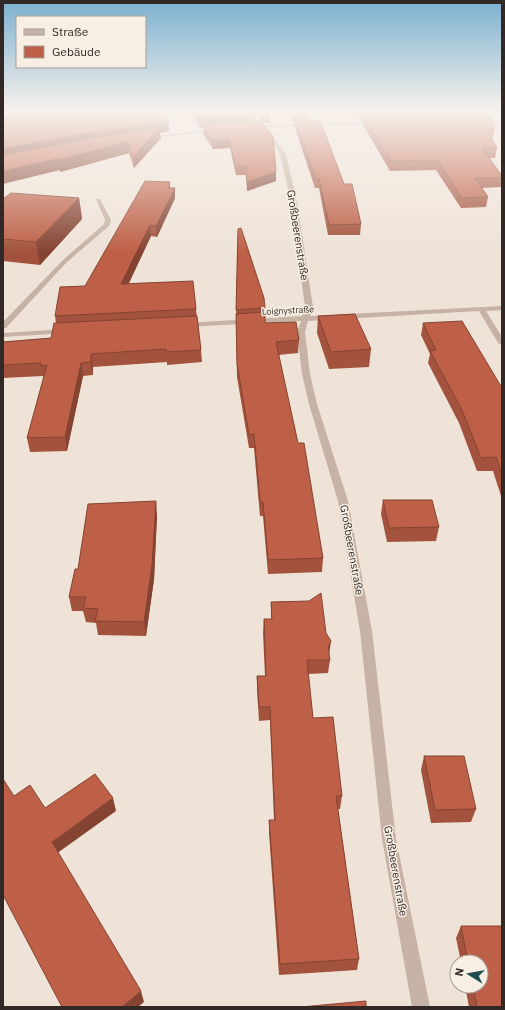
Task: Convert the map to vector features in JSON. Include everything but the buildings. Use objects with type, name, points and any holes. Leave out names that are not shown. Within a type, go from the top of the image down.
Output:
[{"type":"street","name":"Großbeerenstraße","points":[[284,158],[294,202],[309,307],[301,332],[306,374],[313,404],[345,508],[366,631],[389,839],[421,1007]]},
{"type":"street","points":[[3,326],[65,261],[107,225],[108,220],[98,200]]},
{"type":"street","name":"Loignystraße","points":[[178,325],[502,308]]},
{"type":"street","points":[[481,309],[502,343]]},
{"type":"street","points":[[3,335],[74,331]]}]
